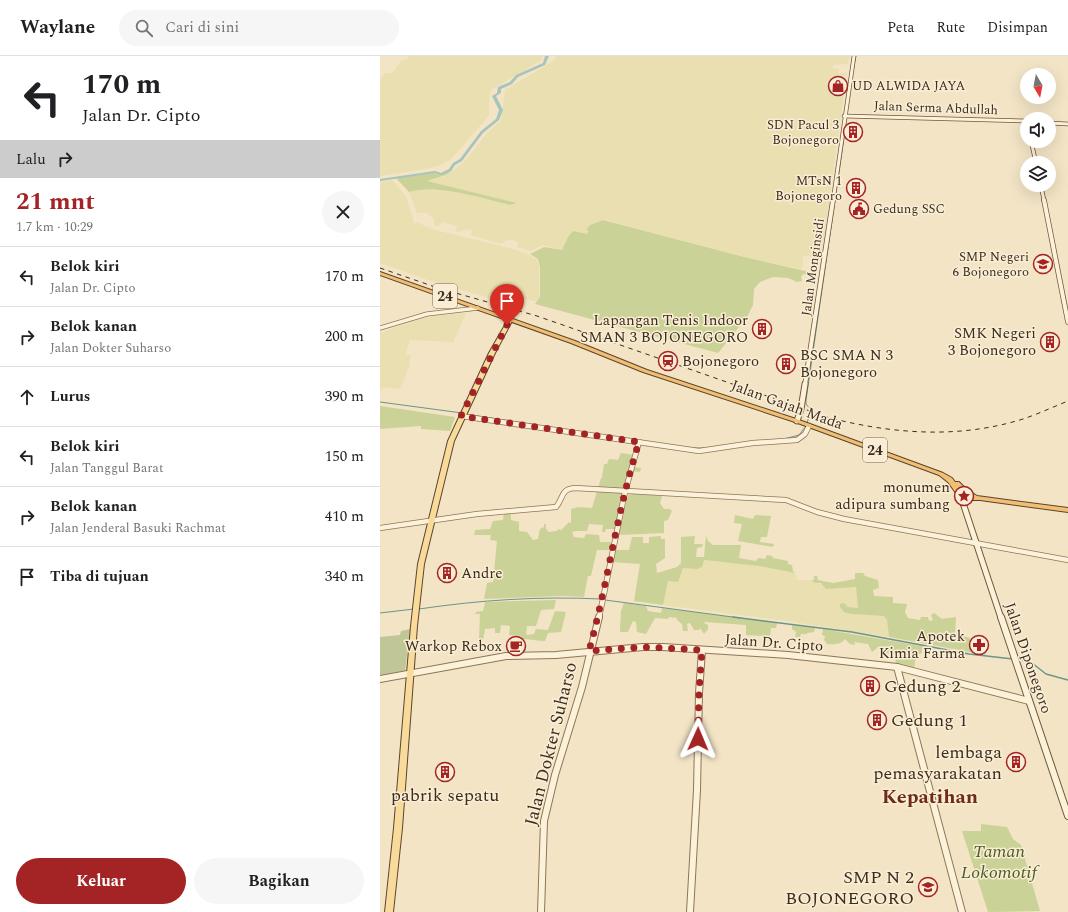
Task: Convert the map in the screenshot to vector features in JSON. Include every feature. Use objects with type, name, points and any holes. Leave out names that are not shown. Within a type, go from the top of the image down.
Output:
[{"type":"highway","name":"24","points":[[380,273],[511,319]]},
{"type":"highway","name":"Jalan Gajah Mada","points":[[511,319],[580,344],[645,371],[796,421],[941,474],[950,480],[964,495]]},
{"type":"highway","points":[[964,495],[1068,510]]},
{"type":"main road","name":"Jalan Monginsidi","points":[[796,421],[801,409],[815,325],[854,56]]},
{"type":"main road","name":"Jalan Serma Abdullah","points":[[846,116],[1020,121]]},
{"type":"main road","points":[[1056,123],[1068,124]]},
{"type":"main road","points":[[1043,192],[1068,322]]},
{"type":"main road","points":[[389,912],[398,828],[410,674],[421,564],[451,441],[462,414],[492,353],[511,319]]},
{"type":"main road","name":"Jalan Diponegoro","points":[[964,495],[964,508],[1068,816]]},
{"type":"street","points":[[380,328],[427,314],[478,308]]},
{"type":"street","points":[[462,414],[639,442],[704,450],[735,445],[797,440],[806,434],[807,425]]},
{"type":"street","name":"Jalan Dokter Suharso","points":[[541,912],[544,821],[555,775],[572,723],[602,600],[625,492],[639,442]]},
{"type":"street","points":[[380,528],[477,514],[556,507],[559,504],[564,490],[570,488],[786,500],[829,516],[977,545],[1068,560]]},
{"type":"street","name":"Jalan Dr. Cipto","points":[[380,679],[506,656],[556,655],[648,647],[788,655],[897,667],[1029,701]]},
{"type":"street","points":[[690,912],[697,790],[699,692],[702,650]]},
{"type":"street","points":[[897,667],[962,912]]},
{"type":"shaded area","points":[[409,56],[543,56],[540,61],[491,90],[489,97],[489,114],[487,118],[450,160],[431,168],[380,176],[380,79],[386,73],[392,73],[401,61],[406,60]]},
{"type":"shaded area","points":[[556,56],[850,56],[847,64],[833,65],[832,68],[839,69],[839,73],[847,73],[846,76],[831,76],[830,79],[847,80],[846,85],[830,84],[829,86],[845,88],[821,257],[803,256],[802,269],[756,260],[602,219],[603,220],[590,225],[586,230],[589,231],[587,234],[568,237],[562,250],[543,245],[531,251],[517,247],[518,242],[509,239],[501,244],[471,235],[472,230],[465,229],[459,232],[455,231],[458,226],[443,222],[438,227],[434,225],[434,219],[427,213],[417,213],[409,192],[417,189],[462,193],[510,205],[518,203],[427,181],[446,176],[465,161],[487,133],[501,120],[505,90],[555,60]]},
{"type":"shaded area","points":[[392,180],[406,196],[414,223],[419,223],[431,229],[513,249],[536,259],[539,264],[539,298],[536,301],[513,297],[510,300],[503,302],[428,280],[380,263],[380,182]]},
{"type":"shaded area","points":[[466,313],[453,342],[410,340],[405,355],[411,355],[410,365],[400,389],[384,387],[380,391],[380,333],[432,316]]},
{"type":"shaded area","points":[[703,560],[759,566],[795,573],[797,580],[811,580],[815,583],[841,588],[851,586],[856,587],[858,609],[848,607],[846,605],[851,614],[884,616],[887,620],[889,637],[787,621],[663,605],[668,581],[683,568]]},
{"type":"green space","points":[[453,170],[446,175],[427,181],[517,203],[510,205],[446,191],[420,190],[409,192],[396,178],[433,173],[443,174]]},
{"type":"green space","points":[[603,220],[748,258],[810,272],[809,275],[803,274],[801,277],[802,281],[797,282],[788,278],[773,277],[760,282],[754,289],[753,305],[747,317],[718,353],[535,304],[540,297],[540,267],[538,259],[530,254],[544,247],[562,250],[568,237],[573,231],[587,234],[589,231],[586,230],[590,225]]},
{"type":"green space","points":[[380,406],[455,417],[450,431],[421,429],[421,426],[380,429]]},
{"type":"green space","points":[[621,453],[634,455],[632,467],[641,468],[640,472],[631,471],[629,483],[622,493],[615,529],[606,529],[605,532],[602,532],[603,525],[589,524],[587,531],[572,532],[574,537],[584,538],[586,534],[599,535],[600,542],[612,542],[610,550],[597,550],[591,576],[588,576],[584,597],[562,596],[484,599],[487,583],[493,582],[497,541],[490,540],[491,535],[474,535],[475,530],[490,529],[493,521],[503,520],[504,514],[511,513],[511,520],[519,522],[519,531],[527,532],[533,540],[538,539],[540,529],[544,527],[544,524],[546,524],[546,529],[549,532],[557,531],[558,529],[561,530],[569,522],[571,523],[571,509],[578,507],[592,508],[602,478],[604,464],[607,464],[609,459],[618,460]]},
{"type":"green space","points":[[628,495],[662,496],[660,503],[664,509],[670,509],[672,511],[668,520],[664,521],[664,533],[619,535]]},
{"type":"green space","points":[[735,515],[753,519],[755,515],[771,516],[767,537],[761,537],[760,542],[774,544],[773,547],[738,541],[742,524],[734,523]]},
{"type":"green space","points":[[661,536],[661,539],[665,539],[665,558],[656,564],[657,573],[677,567],[681,563],[681,537],[695,536],[694,544],[703,544],[702,547],[697,548],[696,557],[704,557],[706,536],[708,541],[713,545],[741,545],[739,558],[756,561],[758,558],[765,559],[767,555],[772,556],[773,558],[788,561],[788,564],[792,565],[795,573],[759,566],[704,560],[702,567],[697,569],[683,568],[678,582],[668,581],[663,605],[634,601],[640,564],[612,562],[615,550],[629,550],[632,537],[643,537],[643,543],[649,543],[649,537]]},
{"type":"green space","points":[[855,573],[863,573],[865,576],[878,580],[879,588],[873,590],[874,596],[893,597],[893,603],[907,604],[905,612],[908,618],[920,620],[921,617],[928,617],[929,621],[933,620],[931,615],[934,613],[942,619],[956,617],[955,634],[970,638],[973,647],[985,650],[986,655],[889,637],[887,620],[884,616],[851,614],[844,612],[840,607],[840,604],[844,603],[848,607],[858,608],[856,587],[826,589],[821,583],[815,583],[811,580],[814,580],[814,576],[817,576],[818,580],[833,583],[855,579]]},
{"type":"green space","points":[[556,600],[554,609],[541,610],[536,626],[527,626],[527,635],[534,634],[536,629],[548,630],[555,611],[566,612],[561,632],[548,633],[545,641],[522,639],[521,636],[509,635],[510,626],[501,625],[500,633],[495,633],[495,628],[485,629],[483,640],[479,640],[480,614],[475,614],[476,612],[483,611],[485,602]]},
{"type":"green space","points":[[624,603],[646,606],[648,611],[661,613],[662,608],[777,623],[776,628],[771,628],[770,636],[766,637],[767,640],[764,640],[762,636],[746,635],[746,625],[705,622],[704,623],[708,625],[708,629],[704,634],[700,628],[699,630],[694,630],[690,623],[687,624],[688,631],[683,631],[682,624],[677,620],[677,618],[669,617],[668,619],[655,618],[646,634],[637,632],[636,622],[633,621],[628,632],[620,632],[621,611]]},
{"type":"green space","points":[[792,625],[815,628],[814,632],[801,634],[800,637],[795,637],[796,632],[792,629]]},
{"type":"green space","points":[[410,629],[405,672],[380,678],[380,637],[400,635],[401,631]]},
{"type":"green space","points":[[823,629],[932,648],[932,650],[922,648],[922,653],[916,655],[914,669],[896,665],[895,654],[884,653],[881,648],[878,647],[872,652],[868,644],[854,642],[855,645],[850,644],[845,639],[837,644],[827,644],[824,640],[825,636],[822,635]]},
{"type":"green space","name":"Taman Lokomotif","points":[[981,824],[1007,827],[1013,839],[1021,845],[1040,911],[988,912],[962,831],[981,831]]},
{"type":"waterway","points":[[380,180],[435,172],[441,174],[450,170],[454,164],[461,160],[482,132],[498,119],[501,110],[494,96],[499,93],[499,88],[511,83],[517,76],[544,64],[547,56]]},
{"type":"waterway","points":[[853,71],[856,56]]},
{"type":"waterway","points":[[807,423],[811,410],[806,404],[806,400],[846,124]]},
{"type":"waterway","points":[[380,402],[462,413]]},
{"type":"waterway","points":[[465,414],[563,429]]},
{"type":"waterway","points":[[784,439],[799,435],[806,426]]},
{"type":"waterway","points":[[693,448],[704,448]]},
{"type":"waterway","points":[[419,609],[465,603],[510,600],[555,598],[601,599]]},
{"type":"waterway","points":[[605,600],[740,618]]},
{"type":"waterway","points":[[380,613],[414,609]]},
{"type":"waterway","points":[[733,617],[852,632],[969,654],[1013,659]]},
{"type":"waterway","points":[[1018,659],[1032,663],[1046,674],[1068,680]]},
{"type":"railway","points":[[380,268],[438,288],[537,316],[830,418],[878,428],[926,432],[975,430],[1023,419],[1068,401]]},
{"type":"place","name":"UD ALWIDA JAYA","points":[[838,86]]},
{"type":"place","name":"SDN Pacul 3 Bojonegoro","points":[[853,132]]},
{"type":"place","name":"MTsN 1 Bojonegoro","points":[[856,188]]},
{"type":"place","name":"Gedung SSC","points":[[859,209]]},
{"type":"place","name":"SMP Negeri 6 Bojonegoro","points":[[1043,264]]},
{"type":"place","name":"Lapangan Tenis Indoor SMAN 3 BOJONEGORO","points":[[762,329]]},
{"type":"place","name":"SMK Negeri 3 Bojonegoro","points":[[1050,342]]},
{"type":"place","name":"Bojonegoro","points":[[668,361]]},
{"type":"place","name":"BSC SMA N 3 Bojonegoro","points":[[786,364]]},
{"type":"place","name":"monumen adipura sumbang","points":[[964,496]]},
{"type":"place","name":"Andre","points":[[447,573]]},
{"type":"place","name":"Apotek Kimia Farma","points":[[979,645]]},
{"type":"place","name":"Warkop Rebox","points":[[516,646]]},
{"type":"place","name":"Gedung 2","points":[[870,686]]},
{"type":"place","name":"Gedung 1","points":[[877,720]]},
{"type":"place","name":"lembaga pemasyarakatan","points":[[1016,762]]},
{"type":"place","name":"pabrik sepatu","points":[[445,772]]},
{"type":"place","name":"SMP N 2 BOJONEGORO","points":[[928,887]]},
{"type":"district","name":"Kepatihan","points":[[930,797]]},
{"type":"route","points":[[507,325],[461,416],[582,435],[639,442],[625,492],[602,603],[589,651],[643,647],[702,650],[698,739]]}]
